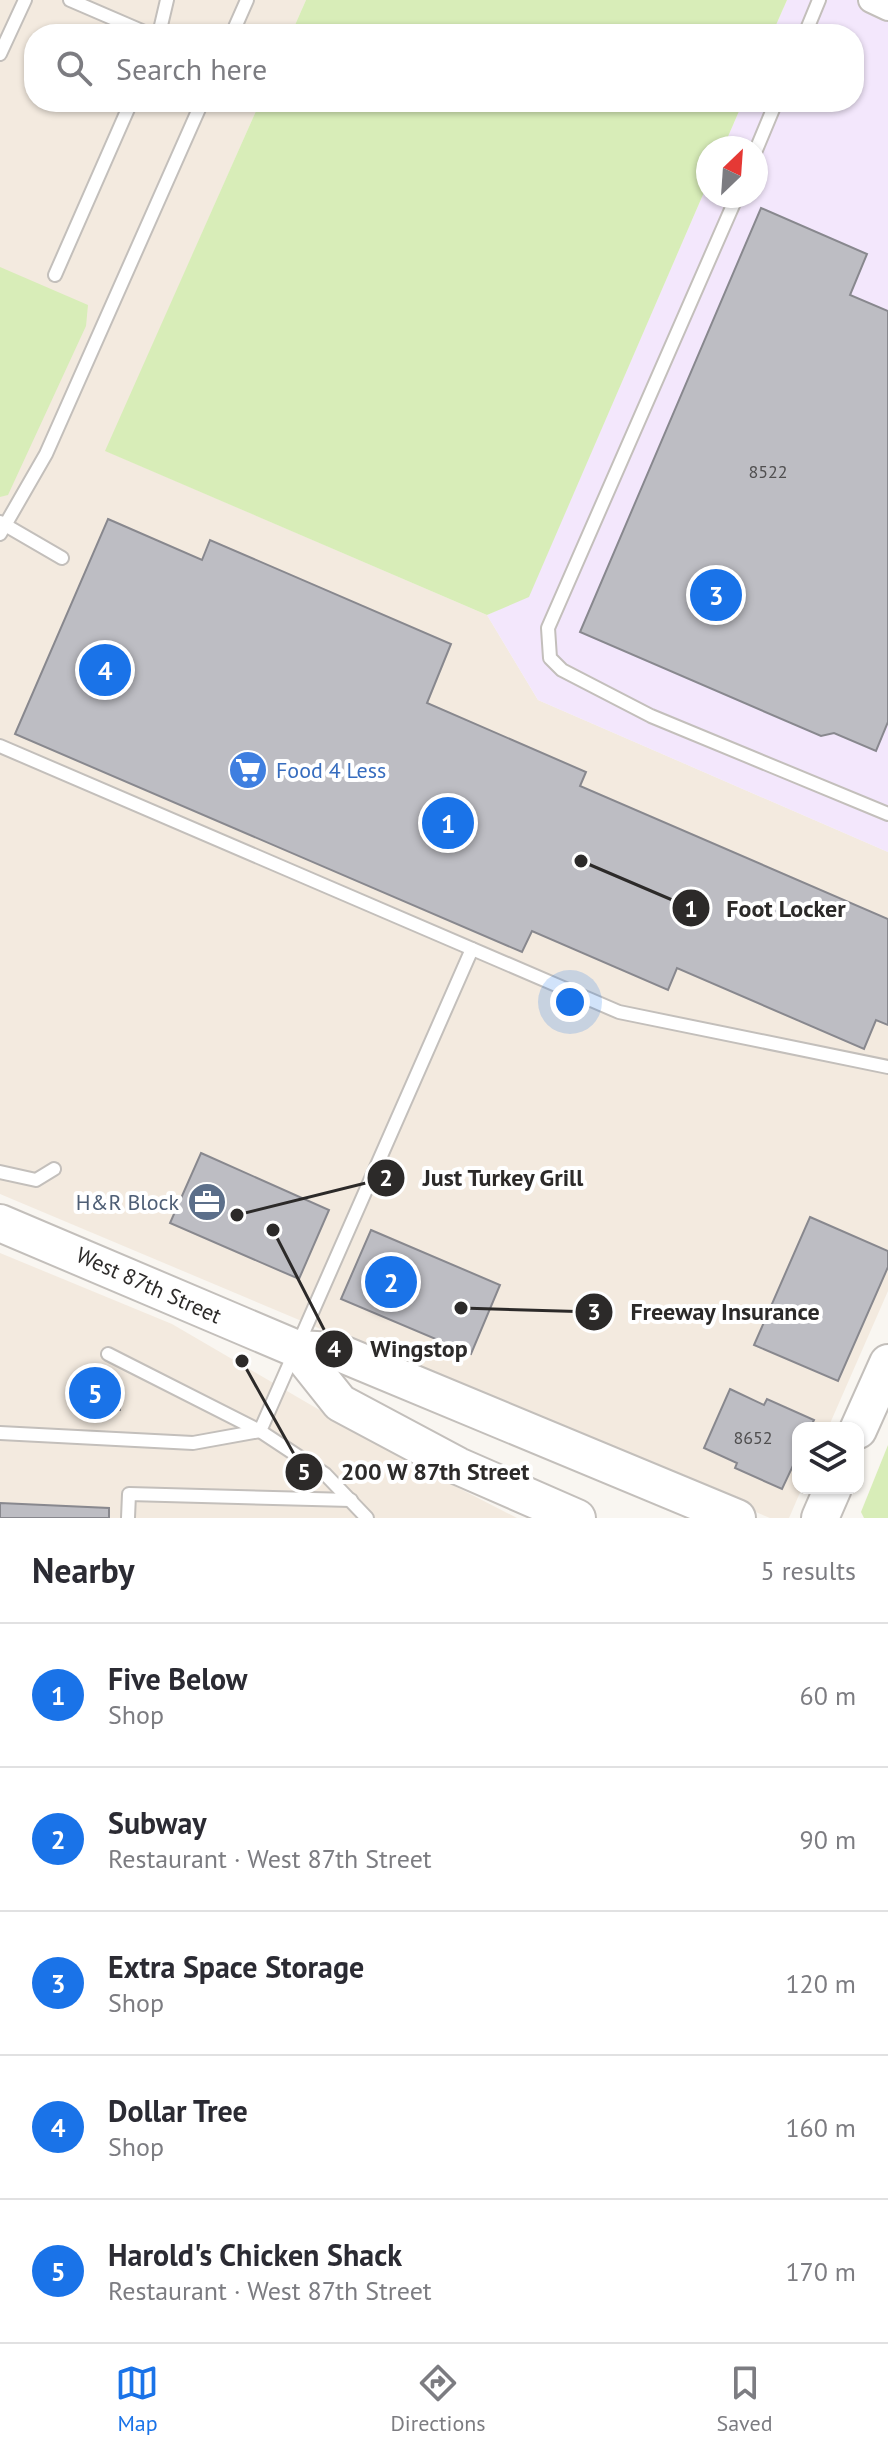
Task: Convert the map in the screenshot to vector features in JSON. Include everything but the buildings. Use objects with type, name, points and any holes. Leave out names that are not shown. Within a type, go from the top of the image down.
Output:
[{"type":"main road","name":"West 87th Street","points":[[0,1223],[297,1349],[335,1351],[737,1518]]},
{"type":"main road","name":"West 87th Street","points":[[297,1349],[340,1403],[458,1466],[577,1518]]},
{"type":"main road","points":[[862,1422],[888,1363]]},
{"type":"main road","points":[[820,1518],[830,1494]]},
{"type":"street","points":[[871,0],[888,8]]},
{"type":"lane","points":[[0,54],[25,0]]},
{"type":"lane","points":[[70,0],[126,24]]},
{"type":"lane","points":[[161,24],[167,0]]},
{"type":"lane","points":[[236,24],[247,0]]},
{"type":"lane","points":[[809,24],[819,0]]},
{"type":"lane","points":[[55,275],[127,112]]},
{"type":"lane","points":[[62,558],[2,527],[46,454],[198,112]]},
{"type":"lane","points":[[762,136],[772,112]]},
{"type":"lane","points":[[732,208],[548,628],[550,658],[562,670],[651,716],[888,814]]},
{"type":"lane","points":[[0,746],[619,1012],[888,1067]]},
{"type":"lane","points":[[260,1431],[472,949]]},
{"type":"lane","points":[[0,1172],[36,1180],[54,1169]]},
{"type":"lane","points":[[108,1354],[260,1431],[325,1474],[367,1518]]},
{"type":"lane","points":[[0,1433],[193,1443],[260,1431]]},
{"type":"lane","points":[[128,1518],[129,1494],[351,1500]]},
{"type":"shaded area","points":[[0,0],[306,0],[295,24],[24,24],[24,112],[256,112],[106,451],[487,615],[538,700],[888,852],[888,1291],[831,1422],[792,1422],[792,1494],[799,1494],[789,1518],[770,1518],[0,1194]]},
{"type":"shaded area","points":[[787,0],[888,0],[888,852],[538,700],[487,615],[529,596],[697,208],[768,208],[768,136],[728,136],[739,112],[864,112],[864,24],[776,24]]},
{"type":"shaded area","points":[[0,1253],[172,1324],[412,1464],[517,1518],[0,1518]]},
{"type":"green space","points":[[306,0],[787,0],[776,24],[295,24]]},
{"type":"green space","points":[[256,112],[739,112],[728,136],[696,136],[697,208],[529,597],[487,615],[105,451]]},
{"type":"green space","points":[[0,267],[88,305],[86,326],[8,495],[0,497]]},
{"type":"green space","points":[[888,1445],[888,1518],[864,1518],[861,1512]]},
{"type":"place","name":"Extra Space Storage","points":[[716,595]]},
{"type":"place","name":"Dollar Tree","points":[[105,670]]},
{"type":"place","name":"Food 4 Less","points":[[248,770]]},
{"type":"place","name":"Five Below","points":[[448,823]]},
{"type":"place","name":"Foot Locker","points":[[581,861]]},
{"type":"place","name":"H&R Block","points":[[207,1202]]},
{"type":"place","name":"Just Turkey Grill","points":[[237,1215]]},
{"type":"place","name":"Wingstop","points":[[273,1230]]},
{"type":"place","name":"Subway","points":[[391,1282]]},
{"type":"place","name":"Freeway Insurance","points":[[461,1308]]},
{"type":"place","name":"200 W 87th Street","points":[[242,1361]]},
{"type":"place","name":"Harold's Chicken Shack","points":[[95,1393]]}]
